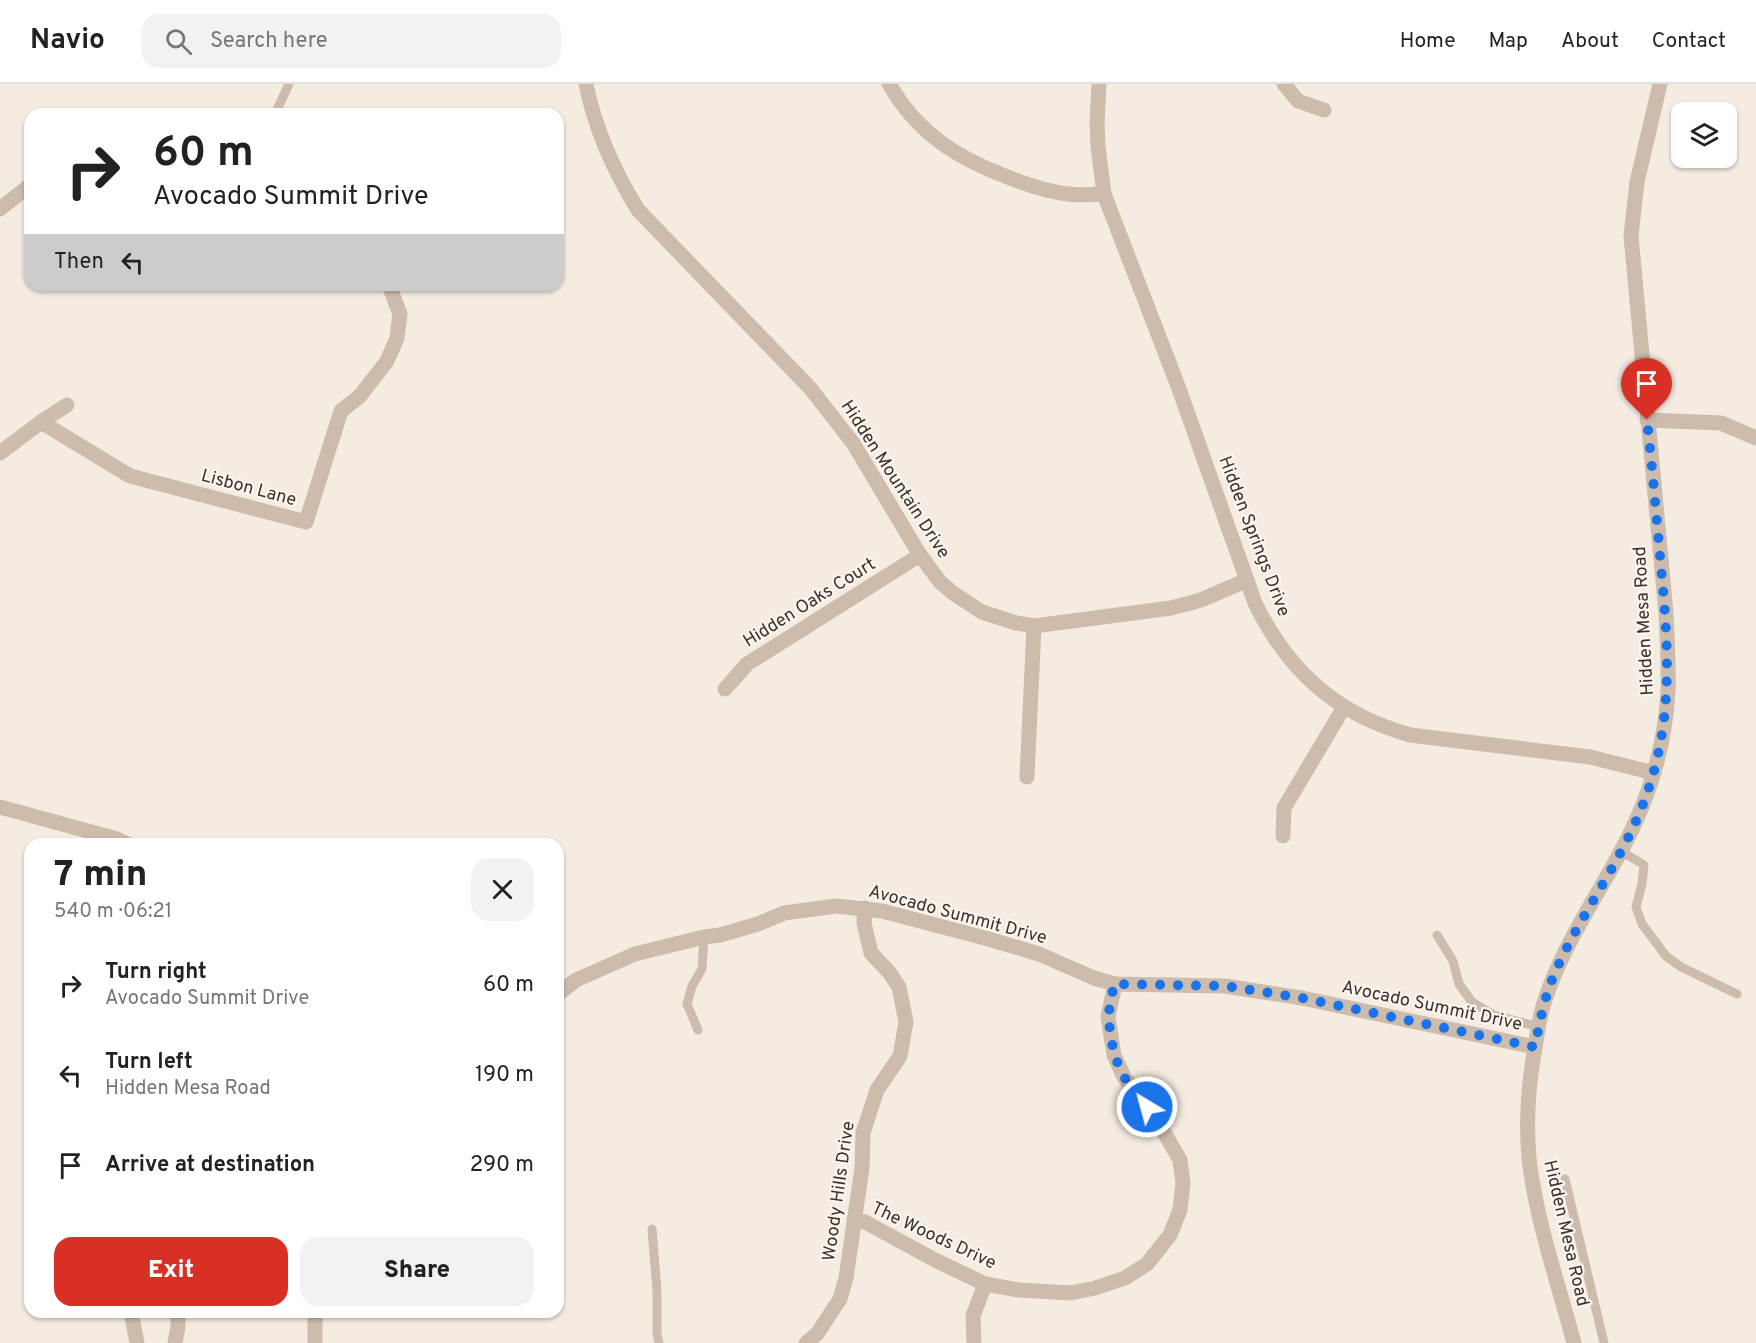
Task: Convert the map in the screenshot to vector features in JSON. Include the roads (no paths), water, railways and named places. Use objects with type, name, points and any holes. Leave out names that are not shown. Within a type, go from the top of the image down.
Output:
[{"type":"street","name":"Hidden Mountain Drive","points":[[586,84],[605,147],[638,210],[810,388],[854,443],[920,555],[940,582],[966,603],[999,619],[1034,626],[1171,608],[1201,600],[1247,580]]},
{"type":"street","points":[[889,84],[914,119],[928,133],[949,150],[973,164],[1032,186],[1068,195],[1104,194]]},
{"type":"street","name":"Hidden Springs Drive","points":[[1099,84],[1098,147],[1104,194],[1178,386],[1247,580],[1266,624],[1278,644],[1308,680],[1326,695],[1376,724],[1410,735],[1590,757],[1654,773]]},
{"type":"street","points":[[1284,84],[1298,101],[1324,110]]},
{"type":"street","name":"Hidden Mesa Road","points":[[1575,1343],[1532,1178],[1528,1114],[1535,1047],[1545,1001],[1556,970],[1621,851],[1645,800],[1654,773],[1665,720],[1668,665],[1666,613],[1631,236],[1637,182],[1660,84]]},
{"type":"street","points":[[0,208],[24,190]]},
{"type":"street","name":"Lisbon Lane","points":[[41,422],[130,476],[306,522],[340,411],[360,396],[387,361],[397,338],[400,314],[391,291]]},
{"type":"street","points":[[0,453],[67,405]]},
{"type":"street","points":[[1647,420],[1721,423],[1756,438]]},
{"type":"street","name":"Hidden Oaks Court","points":[[725,689],[747,664],[920,555]]},
{"type":"street","points":[[1027,777],[1034,626]]},
{"type":"street","points":[[1283,836],[1284,808],[1344,707]]},
{"type":"street","points":[[0,807],[113,838]]},
{"type":"street","name":"Avocado Summit Drive","points":[[564,989],[576,980],[635,954],[720,935],[758,924],[784,913],[836,906],[882,911],[996,941],[1039,954],[1094,978],[1114,984],[1225,986],[1302,998],[1535,1047]]},
{"type":"street","name":"Woody Hills Drive","points":[[806,1343],[817,1334],[840,1299],[846,1278],[862,1168],[863,1133],[877,1090],[900,1056],[906,1022],[899,987],[890,972],[871,953],[864,923],[865,908]]},
{"type":"street","name":"The Woods Drive","points":[[854,1220],[865,1222],[985,1284],[1019,1290],[1071,1293],[1125,1278],[1148,1264],[1170,1235],[1180,1210],[1183,1183],[1180,1160],[1158,1122],[1124,1077],[1114,1055],[1108,1017],[1114,984]]},
{"type":"street","points":[[974,1343],[973,1316],[985,1284]]},
{"type":"street","points":[[131,1318],[137,1343]]},
{"type":"street","points":[[175,1343],[178,1318]]},
{"type":"street","points":[[315,1318],[315,1343]]},
{"type":"lane","points":[[278,108],[289,84]]},
{"type":"lane","points":[[1621,851],[1644,865],[1636,907],[1642,924],[1666,956],[1681,967],[1737,994]]},
{"type":"lane","points":[[1437,935],[1453,962],[1460,984],[1472,1002],[1494,1015],[1539,1027]]},
{"type":"lane","points":[[698,1030],[687,1004],[692,986],[702,969],[704,937]]},
{"type":"lane","points":[[1565,1179],[1604,1343]]},
{"type":"lane","points":[[652,1228],[659,1343]]}]
